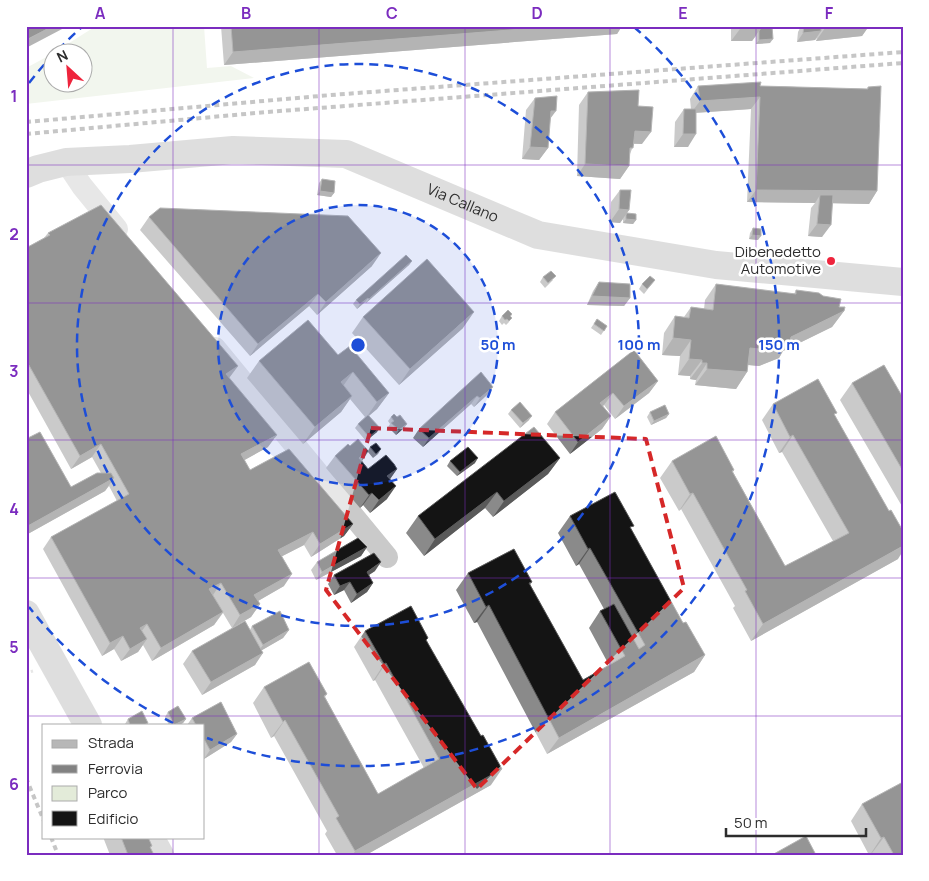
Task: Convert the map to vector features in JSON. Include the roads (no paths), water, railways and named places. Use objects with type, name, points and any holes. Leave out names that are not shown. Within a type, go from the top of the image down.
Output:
[{"type":"street","name":"Via Callano","points":[[26,174],[66,162],[130,159],[233,150],[346,154],[538,235],[716,265],[903,282]]},
{"type":"street","points":[[66,162],[82,186],[132,246]]},
{"type":"street","points":[[200,330],[387,558]]},
{"type":"street","points":[[26,614],[87,724]]},
{"type":"street","points":[[151,838],[160,855]]},
{"type":"railway","points":[[26,122],[331,95],[903,52]]},
{"type":"railway","points":[[26,134],[267,112],[903,63]]},
{"type":"railway","points":[[26,778],[42,816]]},
{"type":"railway","points":[[51,838],[58,855]]},
{"type":"place","name":"Dibenedetto Automotive","points":[[831,261]]}]
